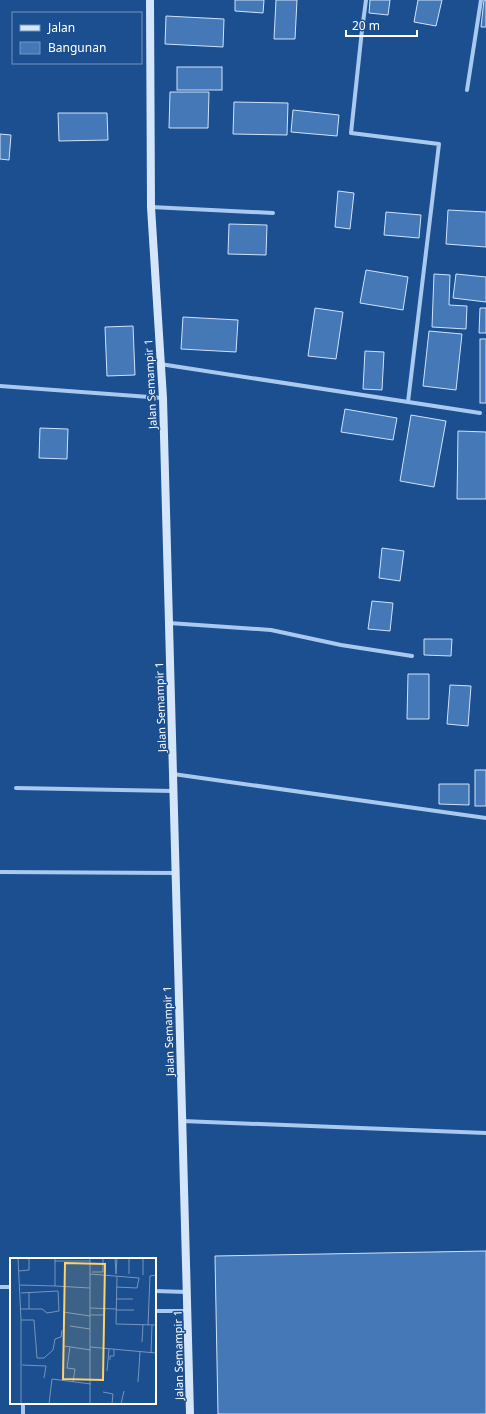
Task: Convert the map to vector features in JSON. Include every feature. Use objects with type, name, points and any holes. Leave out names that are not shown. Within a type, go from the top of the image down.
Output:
[{"type":"street","name":"Jalan Semampir 1","points":[[150,0],[151,207],[163,398],[167,623],[173,774],[190,1414]]},
{"type":"street","points":[[366,0],[351,133],[439,144],[408,402]]},
{"type":"street","points":[[467,90],[481,0]]},
{"type":"street","points":[[151,207],[273,213]]},
{"type":"street","points":[[160,364],[480,413]]},
{"type":"street","points":[[0,386],[163,398]]},
{"type":"street","points":[[167,623],[271,630],[340,645],[412,656]]},
{"type":"street","points":[[173,774],[486,818]]},
{"type":"street","points":[[16,788],[173,791]]},
{"type":"street","points":[[0,872],[175,873]]},
{"type":"street","points":[[182,1121],[486,1133]]},
{"type":"street","points":[[156,1291],[187,1292]]},
{"type":"street","points":[[156,1311],[188,1311]]},
{"type":"building","points":[[235,0],[264,0],[263,13],[235,11]]},
{"type":"building","points":[[276,0],[297,0],[295,39],[274,39]]},
{"type":"building","points":[[370,0],[390,0],[388,15],[369,13]]},
{"type":"building","points":[[418,0],[442,0],[436,26],[414,22]]},
{"type":"building","points":[[484,0],[486,0],[486,27],[481,27]]},
{"type":"building","points":[[166,16],[224,19],[223,47],[165,44]]},
{"type":"building","points":[[177,67],[222,67],[222,90],[177,90]]},
{"type":"building","points":[[170,92],[209,92],[208,128],[169,128]]},
{"type":"building","points":[[234,102],[288,103],[287,135],[233,134]]},
{"type":"building","points":[[293,110],[339,115],[337,136],[291,132]]},
{"type":"building","points":[[58,113],[107,113],[108,140],[59,141]]},
{"type":"building","points":[[0,134],[11,135],[9,160],[0,159]]},
{"type":"building","points":[[338,191],[354,193],[350,229],[335,227]]},
{"type":"building","points":[[448,210],[486,212],[486,247],[446,244]]},
{"type":"building","points":[[386,212],[421,215],[419,238],[384,235]]},
{"type":"building","points":[[229,224],[267,225],[266,255],[228,254]]},
{"type":"building","points":[[366,270],[408,277],[403,310],[360,303]]},
{"type":"building","points":[[434,274],[450,275],[449,305],[467,306],[466,329],[432,327]]},
{"type":"building","points":[[456,274],[486,277],[486,302],[453,298]]},
{"type":"building","points":[[315,308],[343,312],[336,359],[308,356]]},
{"type":"building","points":[[480,308],[486,308],[486,333],[479,333]]},
{"type":"building","points":[[183,317],[238,320],[236,352],[181,349]]},
{"type":"building","points":[[133,326],[135,375],[107,376],[105,327]]},
{"type":"building","points":[[429,331],[462,334],[456,390],[423,386]]},
{"type":"building","points":[[480,339],[486,339],[486,403],[480,403]]},
{"type":"building","points":[[365,351],[384,352],[382,390],[363,389]]},
{"type":"building","points":[[345,409],[397,418],[393,440],[341,432]]},
{"type":"building","points":[[411,415],[446,421],[434,487],[400,481]]},
{"type":"building","points":[[40,428],[68,429],[67,459],[39,458]]},
{"type":"building","points":[[458,431],[486,432],[486,499],[457,499]]},
{"type":"building","points":[[382,548],[404,551],[400,581],[379,578]]},
{"type":"building","points":[[372,601],[393,603],[390,631],[368,629]]},
{"type":"building","points":[[424,639],[452,639],[451,656],[424,655]]},
{"type":"building","points":[[408,674],[429,674],[429,719],[407,719]]},
{"type":"building","points":[[450,685],[471,686],[468,726],[447,724]]},
{"type":"building","points":[[475,770],[486,770],[486,806],[475,806]]},
{"type":"building","points":[[439,784],[469,784],[469,805],[439,804]]},
{"type":"building","points":[[486,1251],[486,1414],[218,1414],[215,1256]]}]
